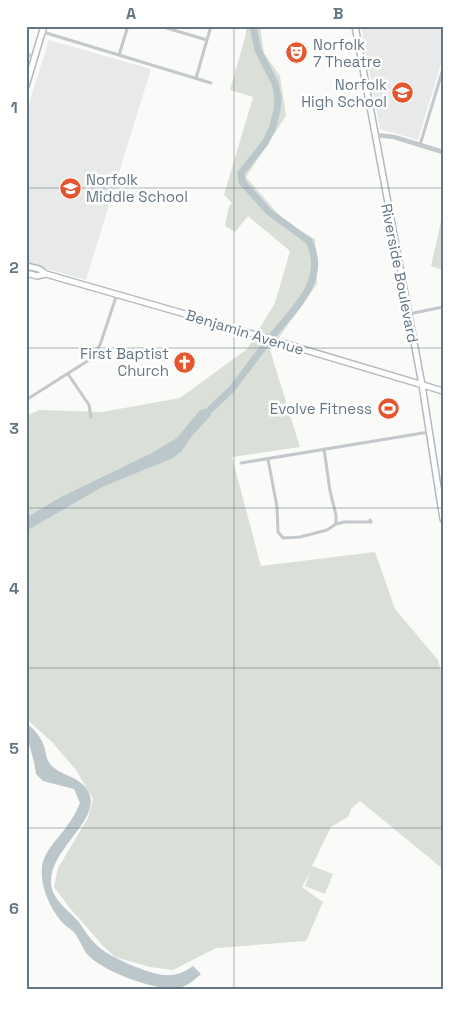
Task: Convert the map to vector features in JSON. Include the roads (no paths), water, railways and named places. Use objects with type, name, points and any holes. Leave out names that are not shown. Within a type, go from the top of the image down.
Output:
[{"type":"main road","name":"Riverside Boulevard","points":[[355,26],[422,386],[443,520]]},
{"type":"main road","points":[[26,86],[43,29]]},
{"type":"main road","name":"Benjamin Avenue","points":[[26,266],[39,269],[46,274],[443,391]]},
{"type":"main road","name":"Benjamin Avenue","points":[[26,273],[37,276],[46,274]]},
{"type":"street","points":[[119,55],[128,26]]},
{"type":"street","points":[[160,26],[207,40]]},
{"type":"street","points":[[196,78],[211,26]]},
{"type":"street","points":[[43,29],[211,83]]},
{"type":"street","points":[[26,54],[35,57]]},
{"type":"street","points":[[420,145],[443,69]]},
{"type":"street","points":[[376,135],[394,137],[443,152]]},
{"type":"street","points":[[26,400],[89,360],[100,344],[117,294]]},
{"type":"street","points":[[408,314],[443,307]]},
{"type":"street","points":[[68,374],[88,404],[91,417]]},
{"type":"street","points":[[240,463],[429,432]]},
{"type":"street","points":[[324,449],[336,524]]},
{"type":"street","points":[[268,459],[277,507],[278,532],[281,537],[290,539],[300,538],[327,530],[336,524],[344,522],[371,522],[370,520]]},
{"type":"street","points":[[436,480],[443,479]]},
{"type":"waterway","points":[[253,26],[258,50],[275,83],[278,97],[277,111],[272,129],[265,143],[241,173],[242,182],[269,212],[309,241],[314,255],[312,281],[299,304],[273,335]]},
{"type":"waterway","points":[[201,418],[232,389],[265,345]]},
{"type":"place","name":"Norfolk 7 Theatre","points":[[297,53]]},
{"type":"place","name":"Norfolk High School","points":[[403,93]]},
{"type":"place","name":"Norfolk Middle School","points":[[70,188]]},
{"type":"place","name":"First Baptist Church","points":[[185,362]]},
{"type":"place","name":"Evolve Fitness","points":[[388,408]]}]
